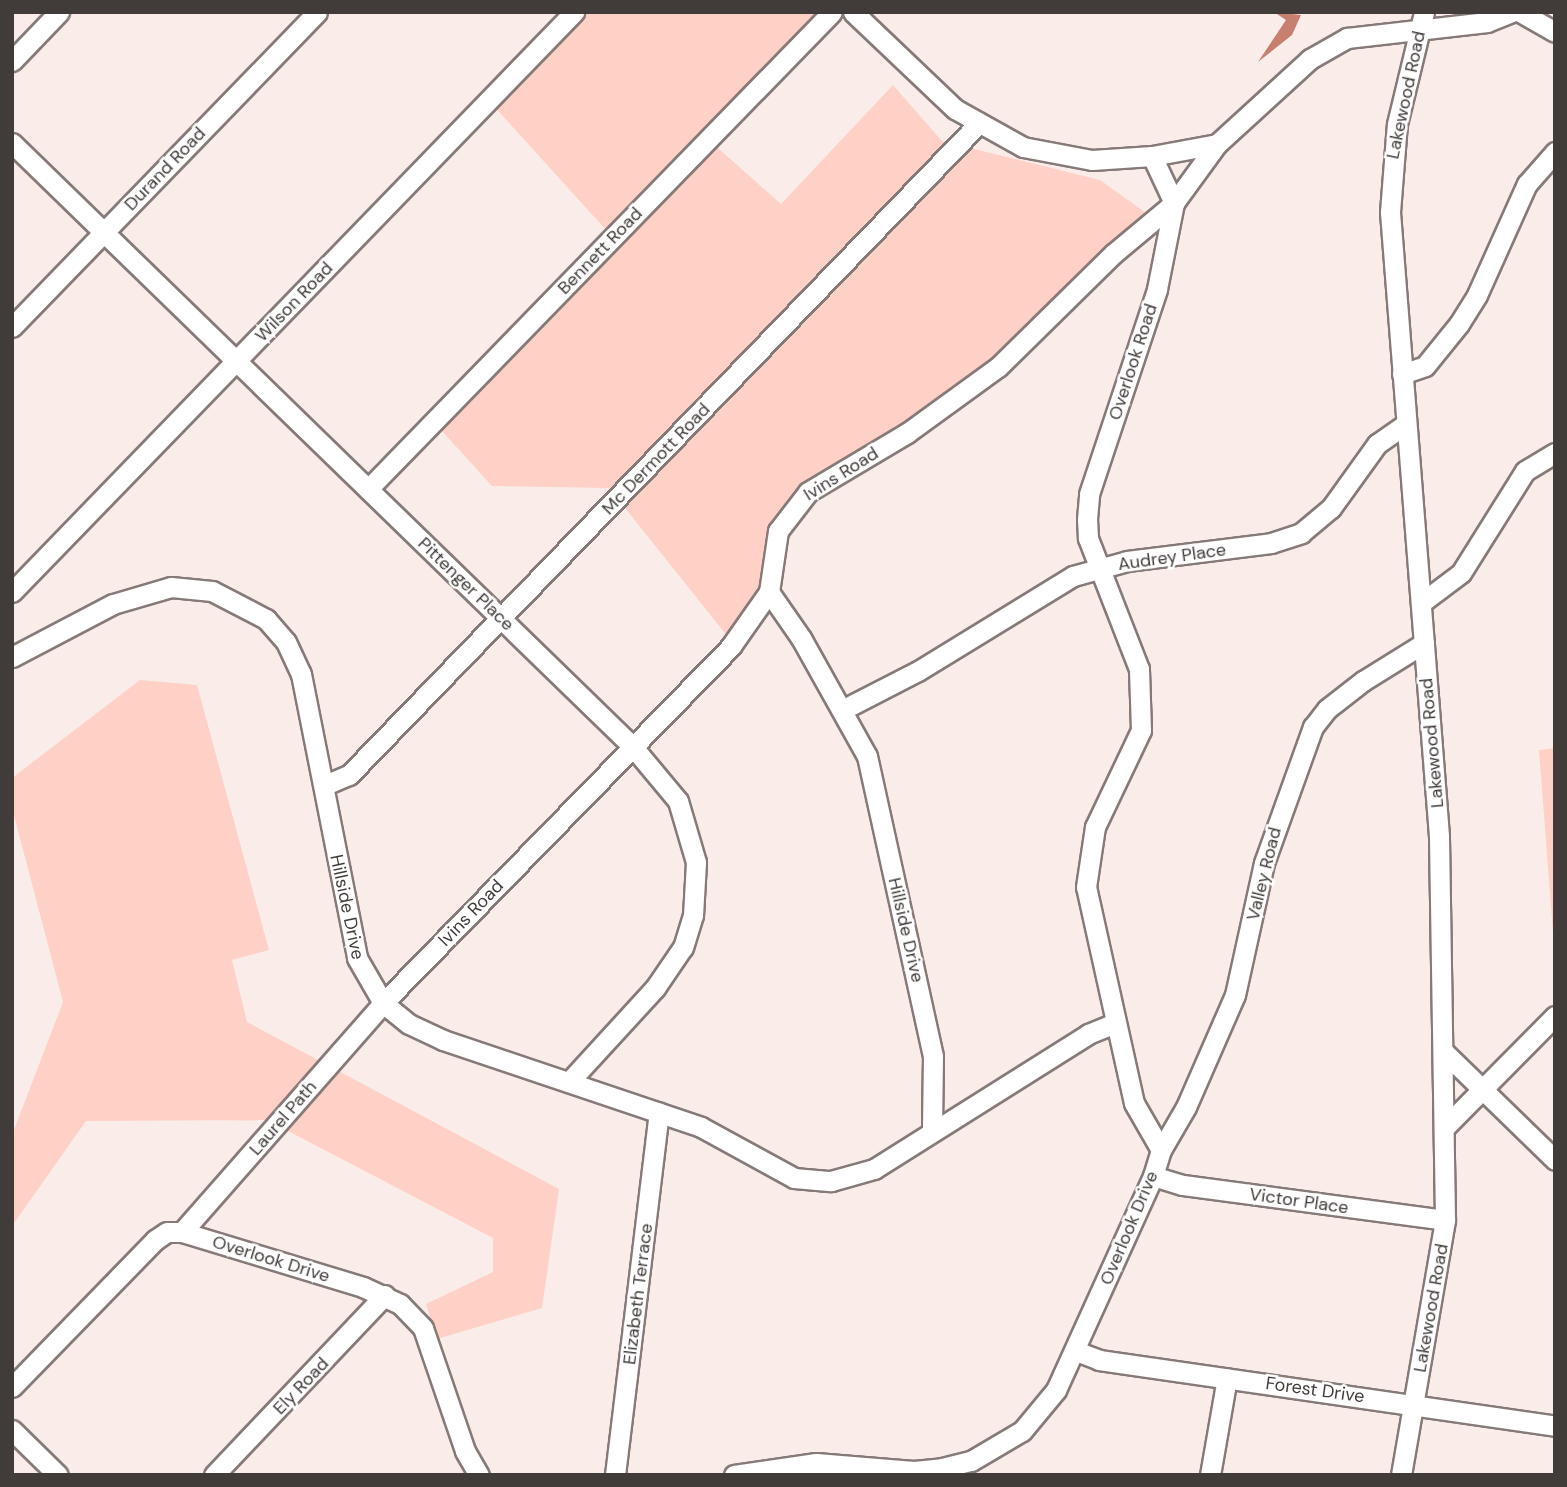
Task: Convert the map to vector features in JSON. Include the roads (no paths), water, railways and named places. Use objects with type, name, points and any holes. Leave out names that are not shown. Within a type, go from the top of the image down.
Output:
[{"type":"street","points":[[12,61],[59,12]]},
{"type":"street","name":"Durand Road","points":[[12,327],[317,12]]},
{"type":"street","name":"Wilson Road","points":[[12,592],[574,12]]},
{"type":"street","name":"Bennett Road","points":[[368,489],[832,12]]},
{"type":"street","points":[[853,12],[931,88],[979,123],[1012,142],[1051,155],[1091,160],[1152,156],[1217,144]]},
{"type":"street","name":"Ivins Road","points":[[383,1003],[731,646],[769,592],[778,531],[793,505],[808,492],[966,393],[1030,338],[1113,254],[1174,203],[1217,144],[1283,82],[1330,46],[1367,33],[1422,21],[1488,22],[1512,12]]},
{"type":"street","points":[[1520,12],[1555,32]]},
{"type":"street","name":"Lakewood Road","points":[[1401,1475],[1445,1220],[1439,836],[1389,182],[1397,124],[1422,21]]},
{"type":"street","name":"Mc Dermott Road","points":[[325,785],[349,775],[979,123]]},
{"type":"street","name":"Pittenger Place","points":[[12,143],[665,780],[688,823],[696,862],[693,915],[683,947],[668,973],[569,1082]]},
{"type":"street","points":[[1402,374],[1425,366],[1459,324],[1478,295],[1527,184],[1555,152]]},
{"type":"street","points":[[1152,156],[1174,203]]},
{"type":"street","name":"Overlook Road","points":[[1100,569],[1088,538],[1089,494],[1157,289],[1174,203]]},
{"type":"street","name":"Audrey Place","points":[[842,710],[918,671],[1073,576],[1127,561],[1271,543],[1301,533],[1331,508],[1377,444],[1406,424]]},
{"type":"street","points":[[1421,603],[1461,573],[1525,471],[1555,453]]},
{"type":"street","name":"Overlook Drive","points":[[734,1475],[816,1463],[855,1471],[942,1468],[996,1448],[1044,1409],[1076,1351],[1153,1176],[1161,1150],[1137,1114],[1115,1023],[1086,875],[1095,827],[1140,730],[1142,694],[1132,642],[1100,569]]},
{"type":"street","name":"Hillside Drive","points":[[12,657],[144,592],[171,587],[212,591],[266,619],[286,642],[301,674],[357,958],[383,1003],[409,1024],[443,1040],[719,1136],[780,1173],[822,1182],[874,1169],[932,1129],[972,1109],[1088,1034],[1115,1023]]},
{"type":"street","name":"Hillside Drive","points":[[769,592],[842,710],[867,756],[917,981],[935,1082],[932,1129]]},
{"type":"street","name":"Valley Road","points":[[1161,1150],[1186,1107],[1235,995],[1264,863],[1313,727],[1327,709],[1354,688],[1424,643]]},
{"type":"street","name":"Laurel Path","points":[[183,1232],[383,1003]]},
{"type":"street","points":[[1445,1127],[1555,1016]]},
{"type":"street","points":[[1444,1052],[1555,1160]]},
{"type":"street","name":"Elizabeth Terrace","points":[[615,1475],[659,1113]]},
{"type":"street","name":"Victor Place","points":[[1153,1176],[1183,1185],[1445,1220]]},
{"type":"street","points":[[12,1387],[155,1240],[167,1232],[183,1232]]},
{"type":"street","name":"Overlook Drive","points":[[183,1232],[385,1295],[423,1328],[476,1473]]},
{"type":"street","name":"Ely Road","points":[[214,1475],[385,1295]]},
{"type":"street","name":"Forest Drive","points":[[1076,1351],[1100,1360],[1555,1426]]},
{"type":"street","points":[[1210,1475],[1227,1378]]},
{"type":"street","points":[[12,1430],[58,1475]]}]
